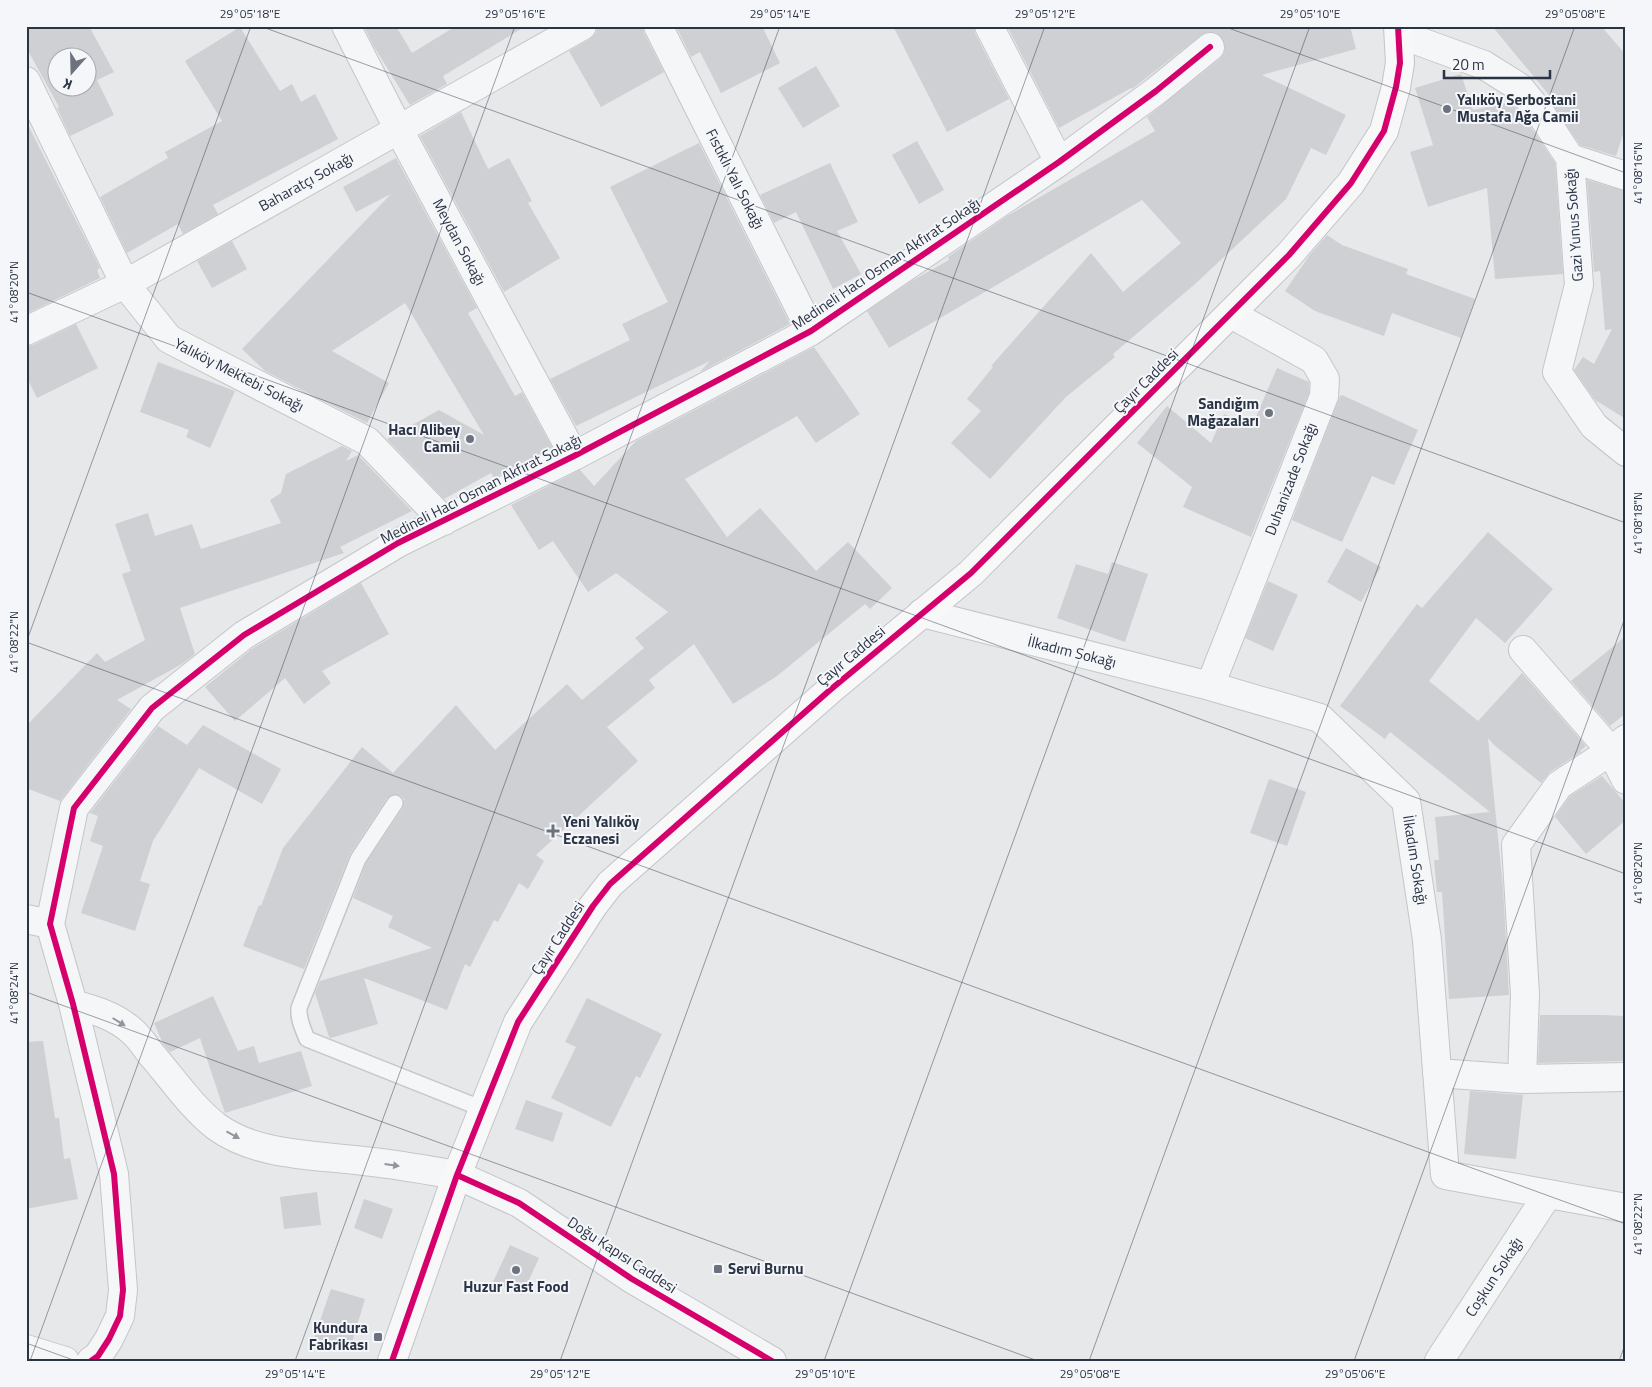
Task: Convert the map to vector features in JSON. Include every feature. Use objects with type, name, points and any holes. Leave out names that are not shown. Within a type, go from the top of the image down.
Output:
[{"type":"main road","name":"Çayır Caddesi","points":[[392,1361],[457,1174],[518,1022],[593,906],[610,884],[830,690],[971,573],[1288,255],[1351,183],[1384,131],[1396,88],[1400,63],[1399,30]]},
{"type":"street","name":"Meydan Sokağı","points":[[346,26],[399,130],[574,456]]},
{"type":"street","name":"Baharatçı Sokağı","points":[[26,331],[124,284],[582,26]]},
{"type":"street","name":"Fıstıklı Yalı Sokağı","points":[[658,26],[811,331]]},
{"type":"street","points":[[989,26],[1058,162]]},
{"type":"street","name":"Gazi Yunus Sokağı","points":[[1399,30],[1484,65],[1519,87],[1541,114],[1570,158],[1579,286],[1557,372],[1594,426],[1626,452]]},
{"type":"street","name":"Medineli Hacı Osman Akfırat Sokağı","points":[[91,1361],[98,1356],[106,1345],[120,1316],[123,1290],[114,1174],[74,1004],[38,921],[74,808],[152,708],[244,635],[398,543],[574,456],[811,331],[1058,162],[1156,90],[1210,47]]},
{"type":"street","name":"Yalıköy Mektebi Sokağı","points":[[26,81],[124,284],[169,339],[367,441],[444,520]]},
{"type":"street","points":[[1570,158],[1626,176]]},
{"type":"street","name":"Duhanizade Sokağı","points":[[1210,686],[1324,396],[1326,378],[1314,360],[1231,314]]},
{"type":"street","name":"İlkadım Sokağı","points":[[922,613],[1210,686],[1320,718],[1406,802],[1427,940],[1445,1175],[1626,1208]]},
{"type":"street","points":[[1523,650],[1618,745],[1626,780]]},
{"type":"street","points":[[1522,1079],[1525,994],[1516,844],[1559,785],[1618,745]]},
{"type":"street","points":[[74,1004],[100,1012],[115,1019],[132,1031],[200,1112],[218,1127],[239,1139],[260,1147],[280,1151],[457,1174]]},
{"type":"street","points":[[1437,1073],[1522,1079],[1626,1077]]},
{"type":"street","name":"Doğu Kapısı Caddesi","points":[[457,1174],[519,1203],[632,1279],[772,1361]]},
{"type":"street","name":"Coşkun Sokağı","points":[[1439,1361],[1548,1194]]},
{"type":"street","points":[[26,1350],[64,1361]]},
{"type":"lane","points":[[395,804],[358,859],[299,1008],[298,1015],[307,1039],[483,1109]]},
{"type":"building","points":[[26,26],[89,26],[114,72],[98,80],[98,48],[48,48],[48,87],[26,47]]},
{"type":"building","points":[[364,26],[396,26],[412,53],[456,26],[526,26],[443,76],[447,84],[410,105],[373,45]]},
{"type":"building","points":[[598,26],[643,26],[644,33],[664,72],[601,107],[569,51],[590,39],[596,33]]},
{"type":"building","points":[[676,26],[762,26],[780,63],[721,93],[700,52],[691,57]]},
{"type":"building","points":[[893,26],[974,26],[975,33],[1009,99],[947,132]]},
{"type":"building","points":[[1007,26],[1350,26],[1356,49],[1262,75],[1346,115],[1326,155],[1311,148],[1286,199],[1195,284],[1113,354],[1115,357],[1066,397],[990,479],[951,443],[981,411],[967,399],[993,367],[991,366],[1091,253],[1123,292],[1181,243],[1142,200],[889,348],[867,311],[910,282],[949,260],[948,257],[1007,216],[1155,131],[1147,117],[1220,59],[1224,53],[1225,45],[1222,38],[1216,33],[1208,32],[1201,35],[1132,89],[1059,128]]},
{"type":"building","points":[[1492,26],[1601,26],[1626,55],[1626,125],[1616,156],[1580,145],[1546,96],[1549,95]]},
{"type":"building","points":[[240,27],[280,91],[292,84],[301,102],[315,94],[338,139],[213,205],[218,214],[183,234],[178,224],[127,253],[100,197],[168,158],[165,152],[222,121],[185,61]]},
{"type":"building","points":[[816,66],[840,106],[803,128],[778,88]]},
{"type":"building","points":[[1461,74],[1473,110],[1511,102],[1528,123],[1555,163],[1563,274],[1495,279],[1487,188],[1428,207],[1410,152],[1433,145],[1415,88]]},
{"type":"building","points":[[98,82],[114,115],[70,136],[57,108],[59,107],[54,98],[98,98]]},
{"type":"building","points":[[461,112],[488,169],[509,158],[532,201],[528,203],[560,258],[504,292],[420,136]]},
{"type":"building","points":[[26,121],[100,268],[97,270],[100,278],[26,314]]},
{"type":"building","points":[[917,141],[944,190],[919,204],[892,155]]},
{"type":"building","points":[[699,143],[790,324],[700,372],[710,361],[576,426],[550,379],[630,340],[622,324],[668,302],[610,187]]},
{"type":"building","points":[[396,158],[477,308],[468,313],[515,396],[522,392],[553,449],[494,478],[491,473],[444,499],[387,439],[439,410],[484,435],[405,303],[332,351],[389,383],[367,423],[265,371],[242,349],[391,194],[356,212],[343,187]]},
{"type":"building","points":[[830,163],[858,222],[837,231],[861,274],[833,289],[796,212],[774,223],[760,195]]},
{"type":"building","points":[[1587,180],[1626,191],[1626,419],[1595,400],[1574,370],[1583,357],[1594,364],[1612,329],[1605,330],[1600,271],[1594,272]]},
{"type":"building","points":[[1327,235],[1342,245],[1408,269],[1406,274],[1475,299],[1461,338],[1392,313],[1384,336],[1315,311],[1285,291],[1309,256]]},
{"type":"building","points":[[232,241],[247,269],[212,288],[197,261]]},
{"type":"building","points":[[76,324],[98,368],[37,398],[26,376],[26,346],[33,345]]},
{"type":"building","points":[[814,347],[860,414],[816,443],[797,416],[685,479],[727,537],[760,508],[816,571],[848,542],[892,588],[870,609],[865,604],[777,676],[733,704],[694,644],[649,680],[655,688],[607,727],[638,761],[536,855],[544,861],[528,889],[519,883],[498,922],[494,920],[470,967],[465,964],[447,1010],[364,978],[378,1024],[329,1037],[315,993],[320,981],[432,948],[388,927],[393,916],[353,898],[366,863],[403,808],[404,799],[395,794],[387,798],[350,854],[304,969],[243,946],[259,905],[261,906],[283,848],[362,747],[393,773],[456,705],[495,750],[567,684],[582,700],[644,648],[635,638],[668,612],[616,573],[588,592],[553,541],[539,550],[511,505],[580,470],[594,486],[636,441]]},
{"type":"building","points":[[158,362],[235,391],[210,448],[186,437],[189,430],[140,412]]},
{"type":"building","points":[[1277,368],[1309,382],[1309,393],[1251,537],[1183,507],[1192,487],[1137,443],[1167,406],[1211,443],[1224,414],[1252,426]]},
{"type":"building","points":[[1342,395],[1418,430],[1394,485],[1372,476],[1342,542],[1292,520]]},
{"type":"building","points":[[342,446],[352,451],[346,461],[358,455],[412,511],[340,547],[344,553],[180,608],[195,654],[182,664],[117,700],[131,709],[60,801],[26,788],[26,726],[97,653],[105,662],[145,640],[122,574],[131,571],[115,524],[148,513],[155,536],[192,524],[201,549],[281,523],[270,500],[281,493],[286,474]]},
{"type":"building","points":[[1488,532],[1553,589],[1505,643],[1476,618],[1429,681],[1478,721],[1522,673],[1586,746],[1581,752],[1550,772],[1541,783],[1488,738],[1503,887],[1509,995],[1449,999],[1442,892],[1437,892],[1434,860],[1439,860],[1435,817],[1490,812],[1390,732],[1385,739],[1340,706],[1417,604],[1422,608]]},
{"type":"building","points":[[1346,548],[1381,567],[1361,602],[1327,582]]},
{"type":"building","points":[[1112,562],[1148,574],[1125,642],[1057,618],[1076,564],[1108,574]]},
{"type":"building","points":[[1268,581],[1298,595],[1273,651],[1245,638]]},
{"type":"building","points":[[361,583],[389,634],[322,671],[331,683],[304,704],[285,678],[235,721],[205,687],[253,648]]},
{"type":"building","points":[[1626,636],[1626,713],[1610,726],[1571,681]]},
{"type":"building","points":[[203,725],[281,769],[262,804],[199,768],[153,841],[140,881],[150,884],[135,931],[81,913],[103,846],[90,841],[98,816],[90,813],[158,726],[187,745]]},
{"type":"building","points":[[1602,776],[1626,804],[1626,820],[1586,854],[1555,817],[1570,796]]},
{"type":"building","points":[[1269,779],[1306,792],[1287,846],[1250,833]]},
{"type":"building","points":[[213,996],[238,1051],[254,1046],[259,1063],[301,1051],[312,1086],[225,1113],[200,1038],[170,1052],[163,1044],[154,1023]]},
{"type":"building","points":[[587,998],[662,1034],[640,1078],[636,1076],[611,1127],[551,1098],[576,1047],[565,1042]]},
{"type":"building","points":[[1540,1015],[1626,1016],[1626,1061],[1538,1063]]},
{"type":"building","points":[[43,1041],[55,1118],[59,1118],[64,1159],[70,1158],[78,1199],[26,1209],[26,1042]]},
{"type":"building","points":[[1470,1091],[1523,1095],[1516,1159],[1464,1154]]},
{"type":"building","points":[[526,1100],[563,1113],[553,1142],[515,1129]]},
{"type":"building","points":[[317,1192],[321,1225],[284,1229],[280,1197]]},
{"type":"building","points":[[364,1199],[393,1209],[382,1239],[354,1228]]},
{"type":"building","name":"Huzur Fast Food","points":[[510,1245],[539,1258],[522,1295],[493,1282]]},
{"type":"building","points":[[331,1289],[365,1299],[350,1349],[314,1338]]},
{"type":"cycle path","points":[[392,1361],[457,1175],[518,1022],[593,906],[610,884],[830,690],[971,573],[1289,255],[1351,183],[1384,131],[1396,87],[1400,63],[1398,26]]},
{"type":"cycle path","points":[[91,1361],[98,1356],[109,1339],[120,1316],[123,1290],[114,1174],[73,1004],[50,924],[74,808],[152,708],[244,635],[398,543],[574,456],[811,331],[1059,162],[1156,91],[1210,47]]},
{"type":"cycle path","points":[[457,1175],[519,1203],[632,1279],[772,1361]]},
{"type":"place","name":"Yalıköy Serbostani Mustafa Ağa Camii","points":[[1447,109]]},
{"type":"place","name":"Sandığım Mağazaları","points":[[1269,413]]},
{"type":"place","name":"Hacı Alibey Camii","points":[[470,439]]},
{"type":"place","name":"Yeni Yalıköy Eczanesi","points":[[553,831]]},
{"type":"place","name":"Servi Burnu","points":[[718,1269]]},
{"type":"place","name":"Huzur Fast Food","points":[[516,1270]]},
{"type":"place","name":"Kundura Fabrikası","points":[[378,1337]]}]
